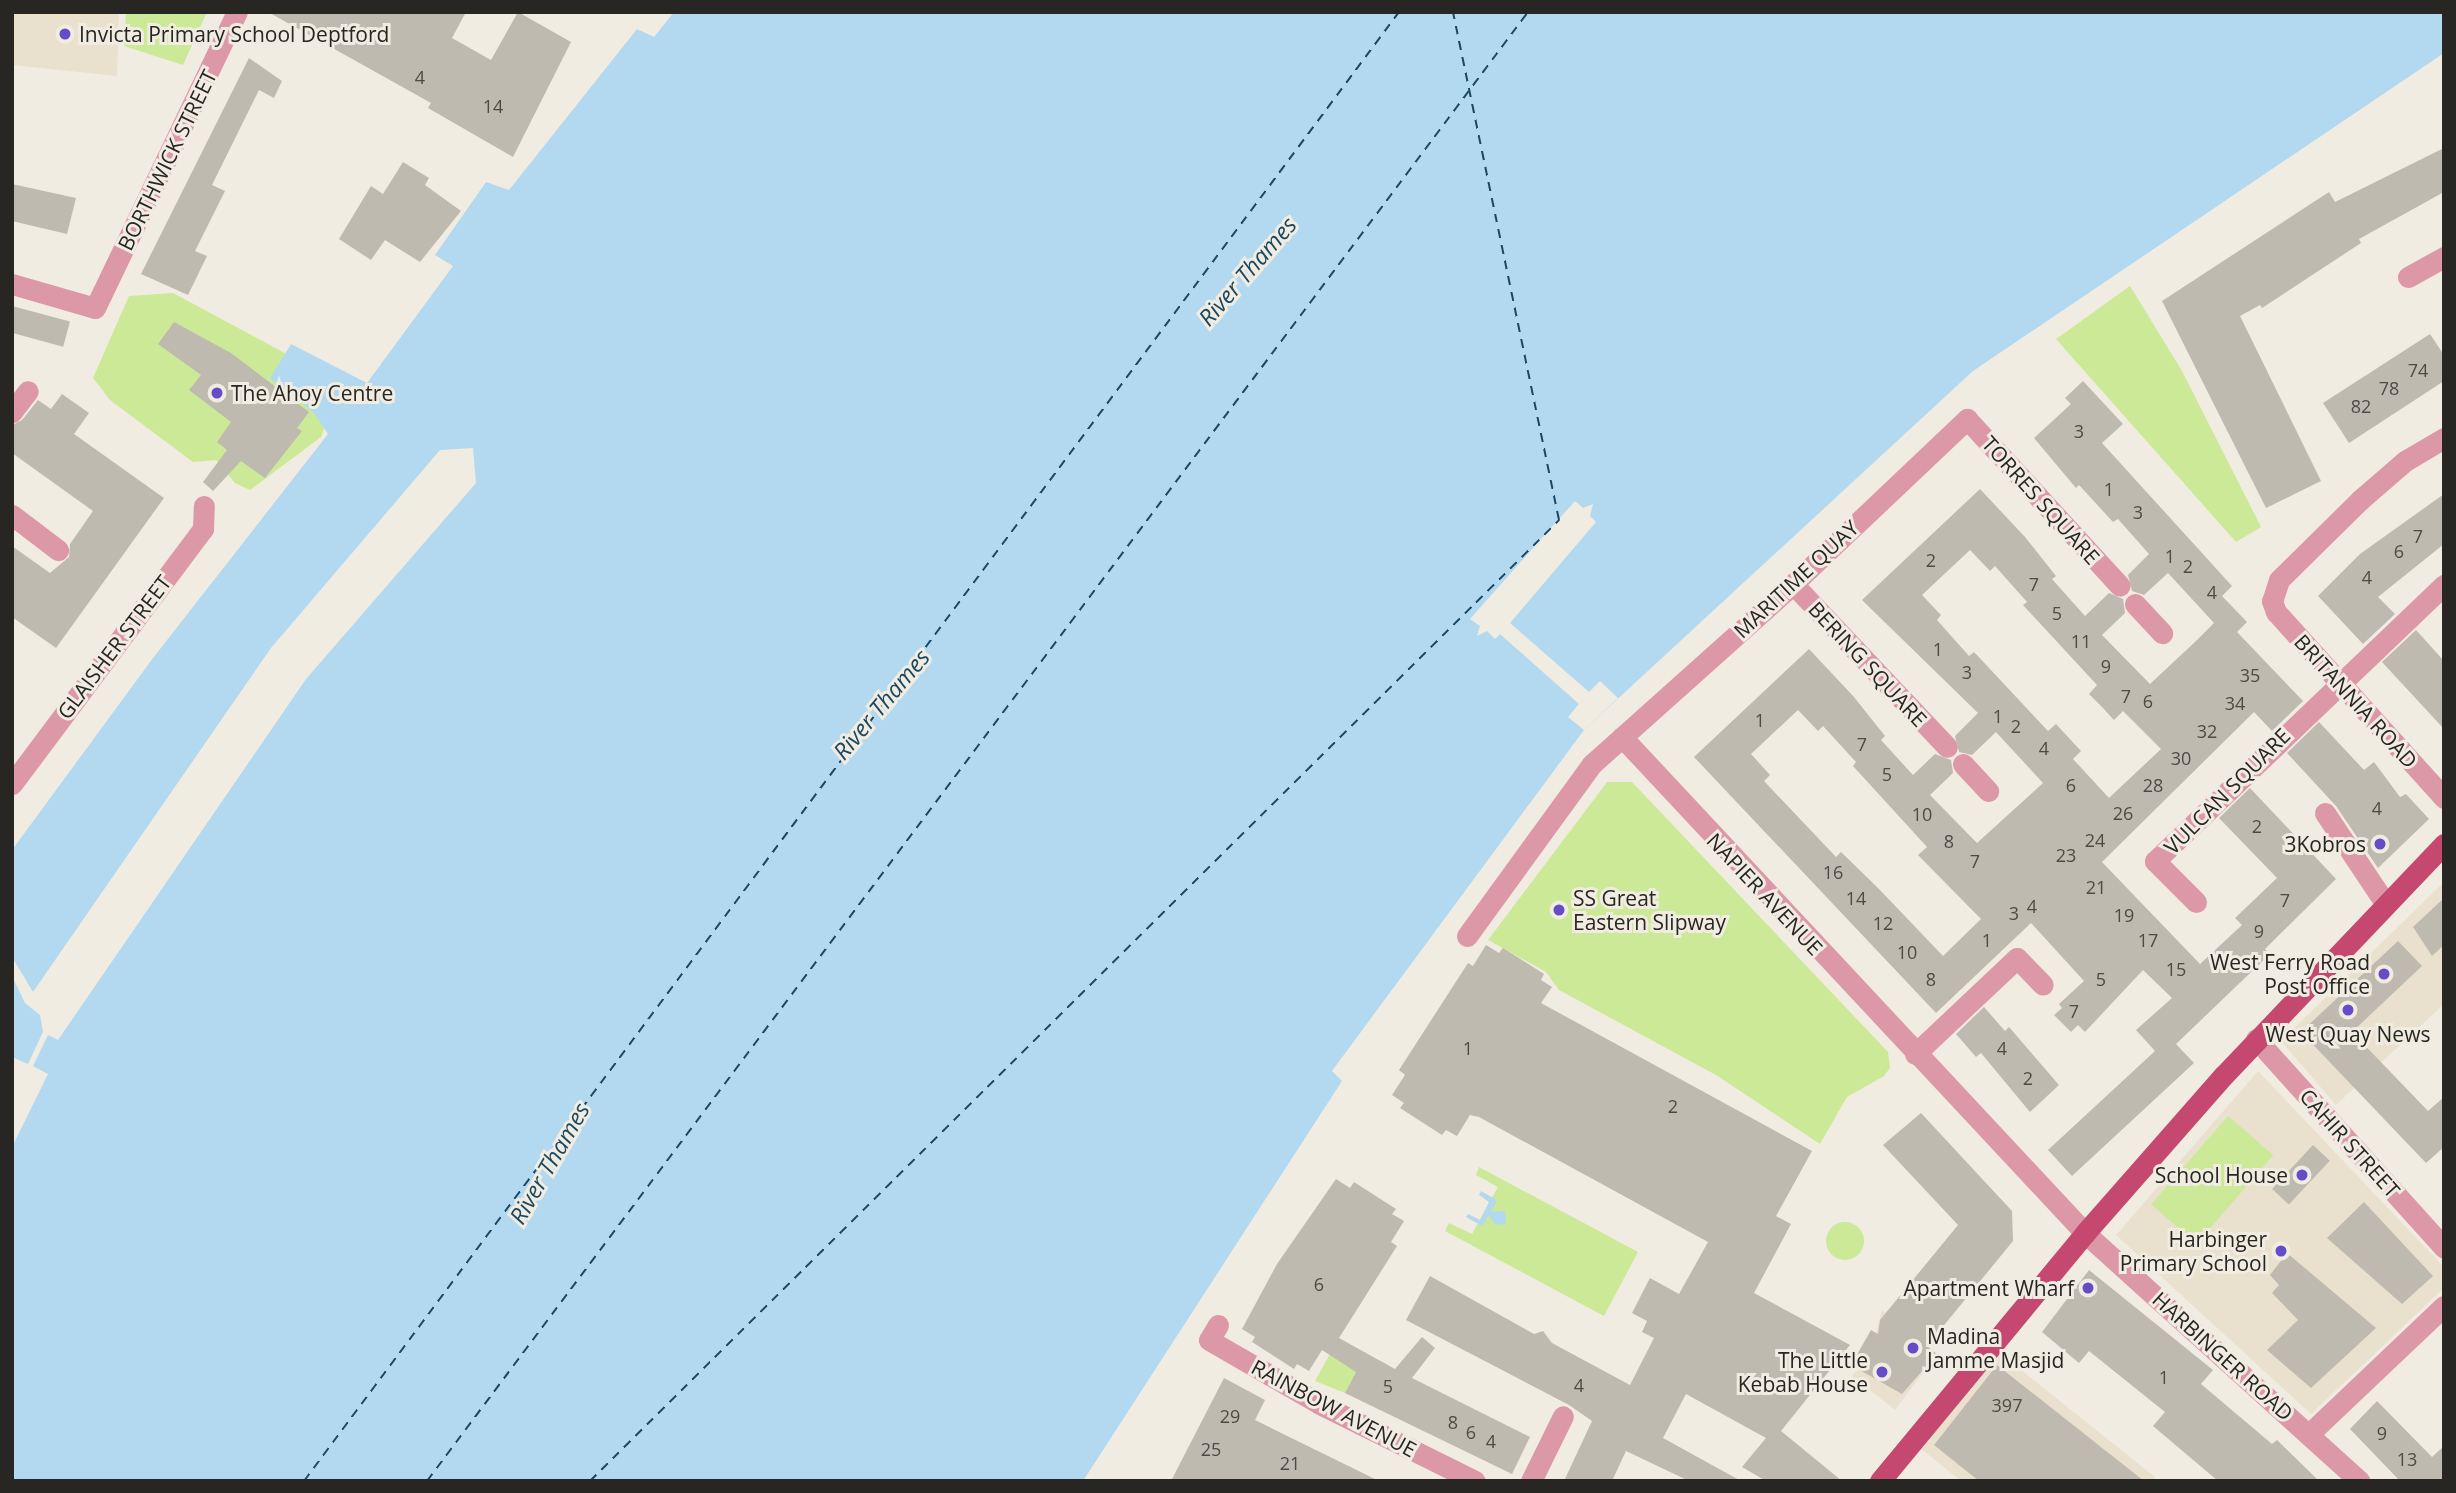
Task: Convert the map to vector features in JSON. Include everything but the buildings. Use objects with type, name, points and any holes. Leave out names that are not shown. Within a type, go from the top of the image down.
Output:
[{"type":"main road","points":[[1880,1481],[2085,1233],[2256,1039],[2444,844]]},
{"type":"street","name":"BORTHWICK STREET","points":[[12,285],[95,308],[237,12]]},
{"type":"street","points":[[2408,276],[2444,257]]},
{"type":"street","points":[[12,412],[28,391]]},
{"type":"street","name":"TORRES SQUARE","points":[[1967,419],[2117,583]]},
{"type":"street","name":"MARITIME QUAY","points":[[1622,737],[1793,584],[1967,419]]},
{"type":"street","name":"BRITANNIA ROAD","points":[[2444,438],[2405,461],[2360,500],[2279,580],[2272,601],[2276,612],[2444,798]]},
{"type":"street","name":"GLAISHER STREET","points":[[12,784],[203,528],[204,506]]},
{"type":"street","points":[[12,514],[58,550]]},
{"type":"street","name":"BERING SQUARE","points":[[1793,584],[1945,746]]},
{"type":"street","points":[[2339,681],[2444,585]]},
{"type":"street","points":[[2136,604],[2162,633]]},
{"type":"street","name":"VULCAN SQUARE","points":[[2196,902],[2155,862],[2339,681]]},
{"type":"street","points":[[1467,936],[1592,764],[1622,737]]},
{"type":"street","name":"NAPIER AVENUE","points":[[1622,737],[1915,1054],[2085,1233]]},
{"type":"street","points":[[1963,764],[1988,791]]},
{"type":"street","points":[[2325,813],[2385,903]]},
{"type":"street","points":[[1915,1054],[2017,958],[2043,985]]},
{"type":"street","name":"CAHIR STREET","points":[[2256,1039],[2444,1248]]},
{"type":"street","name":"HARBINGER ROAD","points":[[2085,1233],[2310,1433],[2360,1481]]},
{"type":"street","points":[[2310,1433],[2444,1307]]},
{"type":"street","name":"RAINBOW AVENUE","points":[[1218,1325],[1209,1340],[1318,1403],[1475,1481]]},
{"type":"street","points":[[1531,1481],[1563,1416]]},
{"type":"shaded area","name":"Invicta Primary School Deptford","points":[[12,12],[119,12],[117,76],[12,65]]},
{"type":"shaded area","points":[[2444,882],[2444,1004],[2336,1105],[2281,1041]]},
{"type":"shaded area","name":"Harbinger Primary School","points":[[2258,1071],[2444,1267],[2444,1288],[2311,1414],[2116,1235]]},
{"type":"shaded area","points":[[1882,1310],[1937,1354],[1895,1410],[1852,1376],[1871,1352]]},
{"type":"shaded area","points":[[1996,1350],[2155,1477],[2152,1481],[1961,1481],[1919,1447]]},
{"type":"green space","points":[[126,12],[207,12],[183,65],[124,46]]},
{"type":"green space","points":[[2130,286],[2182,371],[2261,527],[2236,542],[2056,339]]},
{"type":"green space","name":"The Ahoy Centre","points":[[173,293],[294,358],[335,398],[321,437],[250,490],[235,483],[216,460],[193,462],[110,400],[93,378],[129,296]]},
{"type":"green space","points":[[1607,782],[1632,782],[1888,1052],[1890,1068],[1884,1076],[1847,1097],[1820,1144],[1716,1075],[1559,990],[1546,972],[1488,940]]},
{"type":"green space","points":[[2228,1116],[2273,1155],[2197,1244],[2151,1204]]},
{"type":"green space","points":[[1479,1167],[1638,1252],[1604,1316],[1445,1231],[1449,1223],[1472,1234],[1498,1187],[1476,1175]]},
{"type":"green space","points":[[1845,1222],[1858,1228],[1864,1241],[1858,1254],[1845,1260],[1832,1254],[1826,1241],[1832,1228]]},
{"type":"green space","points":[[1337,1341],[1366,1353],[1345,1393],[1315,1381]]},
{"type":"water","name":"River Thames","points":[[674,12],[2444,12],[2444,53],[1973,371],[1584,730],[1332,1071],[1342,1081],[1083,1481],[12,1481],[12,850],[153,658],[328,434],[314,413],[270,378],[291,344],[367,383],[453,266],[435,255],[486,182],[509,190],[637,29],[654,37]]},
{"type":"water","points":[[1481,1191],[1497,1200],[1491,1212],[1505,1211],[1506,1224],[1495,1225],[1489,1215],[1482,1226],[1466,1217],[1468,1214],[1480,1220],[1489,1202],[1479,1195]]},
{"type":"pier","points":[[473,448],[476,483],[306,679],[58,1040],[48,1035],[33,1066],[48,1074],[12,1147],[12,1057],[28,1064],[43,1032],[40,1015],[25,1003],[12,976],[12,957],[33,992],[271,648],[440,450]]},
{"type":"pier","points":[[1575,501],[1583,508],[1593,504],[1590,516],[1596,522],[1510,623],[1589,692],[1600,681],[1618,698],[1584,730],[1568,717],[1579,704],[1500,634],[1495,639],[1487,631],[1477,636],[1480,626],[1470,619]]},
{"type":"ferry route","points":[[304,1481],[1399,12]]},
{"type":"ferry route","points":[[590,1481],[1559,520],[1453,12]]},
{"type":"ferry route","points":[[427,1481],[1528,12]]},
{"type":"place","name":"Invicta Primary School Deptford","points":[[65,34]]},
{"type":"place","name":"The Ahoy Centre","points":[[217,393]]},
{"type":"place","name":"3Kobros","points":[[2380,844]]},
{"type":"place","name":"SS Great Eastern Slipway","points":[[1559,910]]},
{"type":"place","name":"West Ferry Road Post Office","points":[[2384,974]]},
{"type":"place","name":"West Quay News","points":[[2348,1010]]},
{"type":"place","name":"School House","points":[[2302,1175]]},
{"type":"place","name":"Harbinger Primary School","points":[[2281,1251]]},
{"type":"place","name":"Apartment Wharf","points":[[2088,1288]]},
{"type":"place","name":"Madina Jamme Masjid","points":[[1913,1348]]},
{"type":"place","name":"The Little Kebab House","points":[[1882,1372]]}]
